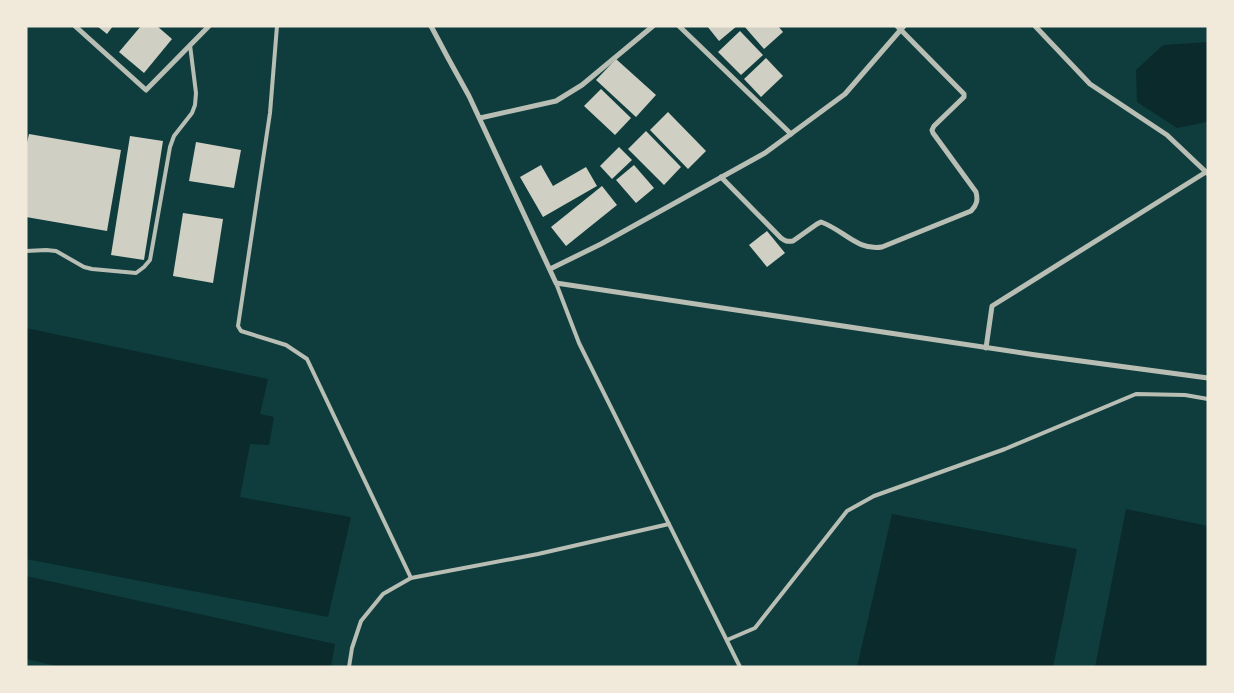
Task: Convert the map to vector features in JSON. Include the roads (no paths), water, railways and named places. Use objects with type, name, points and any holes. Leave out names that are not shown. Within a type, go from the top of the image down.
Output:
[{"type":"street","points":[[75,26],[146,90],[208,26]]},
{"type":"street","points":[[431,26],[480,118],[556,283],[986,348],[1208,378]]},
{"type":"street","points":[[480,118],[556,101],[582,85],[653,26]]},
{"type":"street","points":[[680,26],[791,134]]},
{"type":"street","points":[[986,348],[992,306],[1207,173],[1167,135],[1090,84],[1035,26]]},
{"type":"street","points":[[550,269],[601,244],[764,153],[845,94],[901,28],[964,94],[964,97],[932,130],[976,192],[977,202],[970,211],[882,247],[862,246],[821,222],[789,242],[784,241],[721,178]]},
{"type":"lane","points":[[277,26],[270,114],[238,326],[241,331],[286,345],[307,359],[411,578]]},
{"type":"lane","points":[[26,252],[56,251],[84,267],[92,269],[136,272],[144,268],[150,260],[170,146],[174,136],[196,105],[190,45]]},
{"type":"lane","points":[[556,283],[579,343],[740,667]]},
{"type":"lane","points":[[727,640],[754,628],[847,511],[874,496],[1005,449],[1136,394],[1185,395],[1208,399]]},
{"type":"lane","points":[[349,667],[352,648],[361,621],[384,594],[411,578],[538,554],[669,524]]},
{"type":"water","points":[[1208,42],[1207,122],[1177,128],[1137,102],[1136,70],[1163,45]]},
{"type":"water","points":[[26,328],[268,379],[260,414],[274,417],[269,445],[250,444],[240,497],[351,517],[328,617],[26,559]]},
{"type":"water","points":[[1126,509],[1208,526],[1208,667],[1095,667]]},
{"type":"water","points":[[892,514],[1077,549],[1053,667],[857,667]]},
{"type":"water","points":[[26,576],[335,644],[331,667],[61,667],[26,659]]}]
